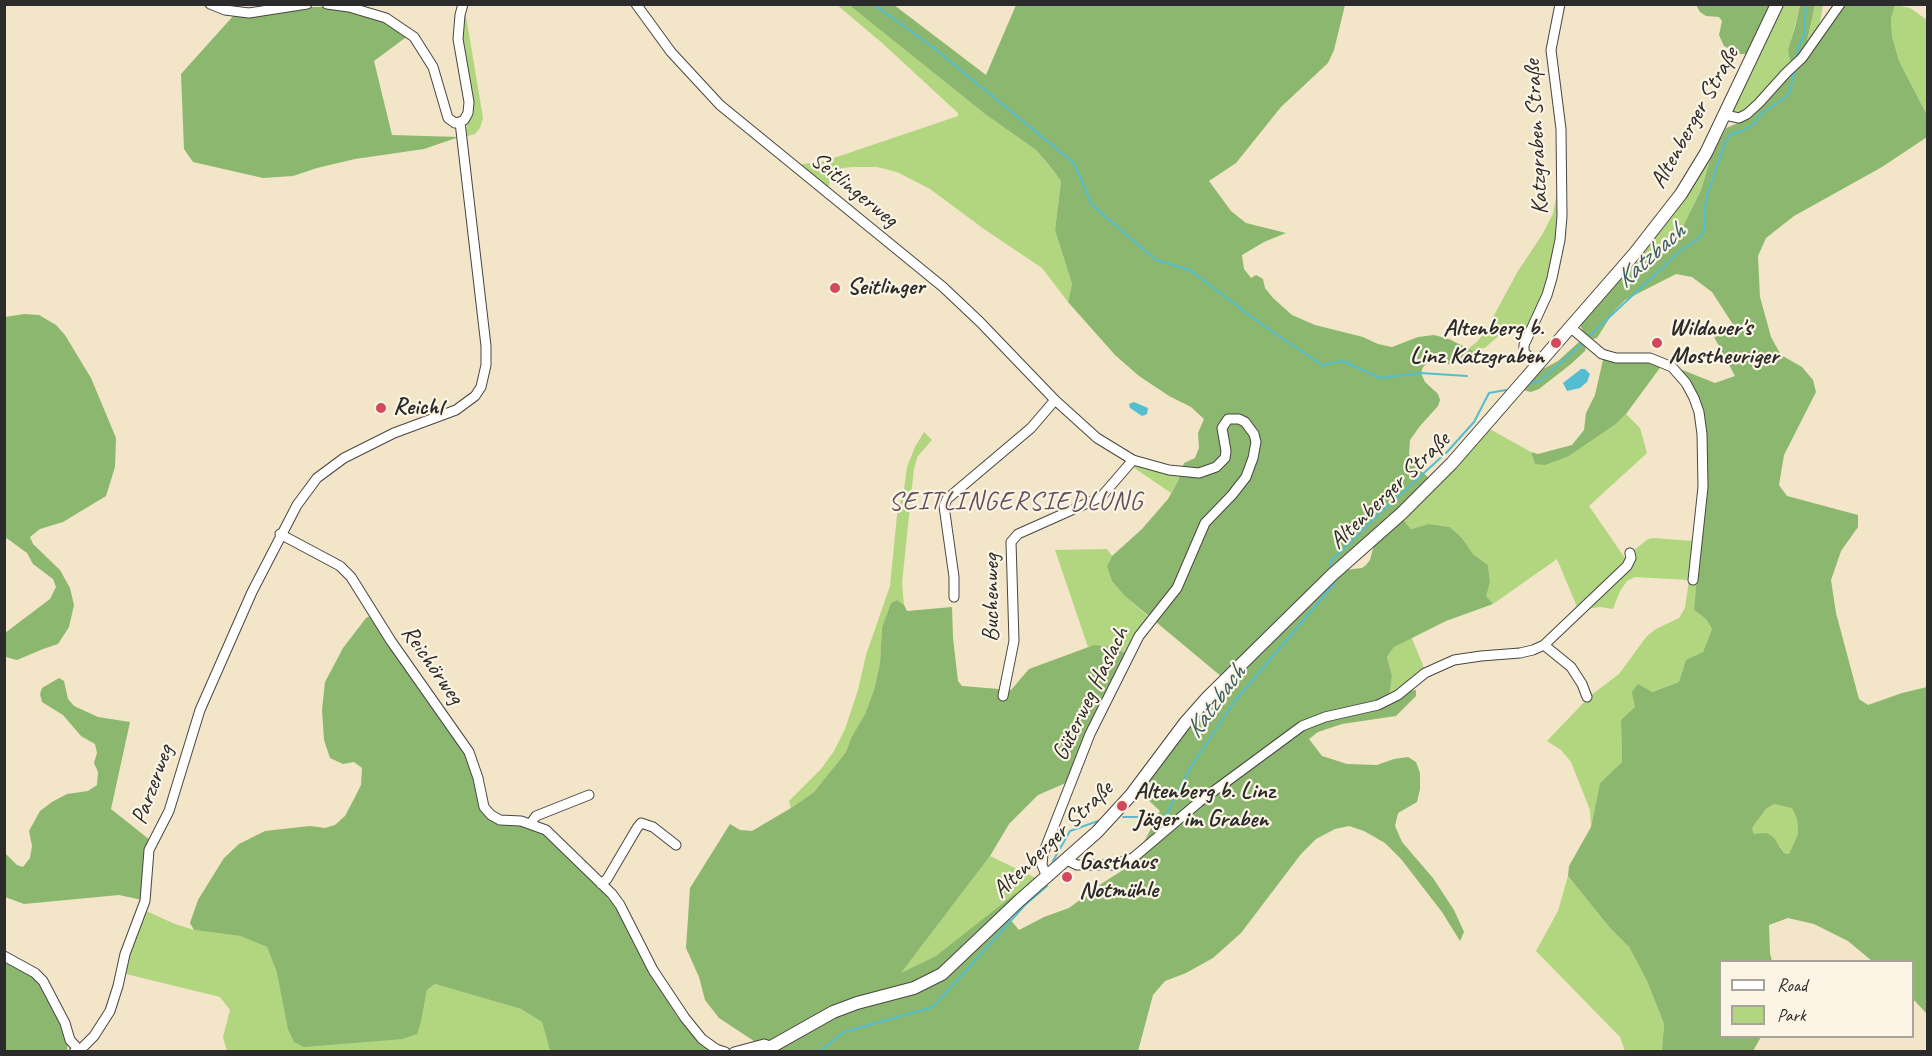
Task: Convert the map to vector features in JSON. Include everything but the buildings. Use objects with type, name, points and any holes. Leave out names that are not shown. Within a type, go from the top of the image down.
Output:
[{"type":"street","points":[[210,4],[249,14],[307,4]]},
{"type":"street","points":[[327,4],[349,7],[386,18],[414,37],[433,67],[448,118],[454,123],[464,120],[468,113],[469,102],[458,39],[462,5]]},
{"type":"street","name":"Seitlingerweg","points":[[636,4],[671,52],[720,105],[943,286],[1055,400]]},
{"type":"street","name":"Katzgraben Straße","points":[[1537,365],[1524,352],[1524,345],[1547,295],[1560,240],[1562,216],[1561,129],[1551,50],[1560,4]]},
{"type":"street","name":"Altenberger Straße","points":[[766,1049],[833,1011],[914,988],[942,974],[1067,860],[1122,806],[1185,723],[1208,697],[1332,575],[1431,485],[1468,446],[1635,253],[1681,194],[1706,153],[1777,4]]},
{"type":"street","points":[[1725,115],[1739,118],[1747,114],[1796,64],[1840,4]]},
{"type":"street","name":"Parzerweg","points":[[4,956],[35,973],[43,981],[65,1023],[70,1040],[78,1051],[101,1027],[114,1001],[125,954],[145,901],[149,850],[169,811],[191,737],[211,682],[280,534],[302,498],[327,469],[394,433],[456,410],[466,404],[481,387],[486,365],[486,346],[460,122]]},
{"type":"street","points":[[1570,327],[1602,354],[1616,358],[1650,358],[1671,367],[1686,382],[1694,398],[1699,412],[1702,434],[1703,487],[1693,580]]},
{"type":"street","points":[[954,597],[954,577],[944,506],[946,499],[1031,428],[1055,400]]},
{"type":"street","name":"Güterweg Haslach","points":[[1047,877],[1042,865],[1043,854],[1090,734],[1139,636],[1177,588],[1205,523],[1246,477],[1256,442],[1254,434],[1245,422],[1228,419],[1222,428],[1225,458],[1216,468],[1199,473],[1178,472],[1133,460],[1097,438],[1055,400]]},
{"type":"street","name":"Buchenweg","points":[[1003,696],[1014,640],[1011,542],[1018,534],[1101,497],[1133,460]]},
{"type":"street","name":"Reichörweg","points":[[280,534],[340,566],[351,577],[390,641],[469,752],[484,807],[500,820],[531,823],[554,836],[602,884],[620,905],[648,960],[685,1018],[708,1044],[725,1052]]},
{"type":"street","points":[[1067,860],[1077,865],[1112,865],[1133,858],[1199,802],[1312,721],[1378,705],[1398,695],[1425,674],[1454,660],[1520,653],[1544,645],[1628,566],[1630,553]]},
{"type":"street","points":[[1544,645],[1571,667],[1587,697]]},
{"type":"street","points":[[531,823],[536,816],[588,795]]},
{"type":"street","points":[[602,884],[641,823],[653,827],[676,845]]},
{"type":"street","points":[[734,1052],[764,1044],[766,1049]]},
{"type":"green space","points":[[1696,4],[1772,5],[1749,54],[1739,54],[1724,46],[1719,35],[1722,21],[1719,17],[1706,16],[1700,12]]},
{"type":"green space","points":[[837,5],[849,5],[985,114],[1036,150],[1049,165],[1061,181],[1055,230],[1072,284],[1068,302],[1042,268],[930,189],[897,172],[877,167],[837,169],[831,174],[828,190],[796,165],[825,161],[958,116],[958,113],[881,42]]},
{"type":"green space","points":[[849,5],[894,5],[986,75],[1016,5],[1345,5],[1334,50],[1328,63],[1281,107],[1236,163],[1209,181],[1231,211],[1246,223],[1286,233],[1242,255],[1244,269],[1251,278],[1256,275],[1263,279],[1265,288],[1273,298],[1292,315],[1315,325],[1392,347],[1418,337],[1434,335],[1449,339],[1475,352],[1463,361],[1451,365],[1438,360],[1429,362],[1423,367],[1421,373],[1425,382],[1438,394],[1440,400],[1438,406],[1410,440],[1409,454],[1413,464],[1430,479],[1222,677],[1126,597],[1112,581],[1107,566],[1112,556],[1142,529],[1168,499],[1184,463],[1195,458],[1199,448],[1198,433],[1204,419],[1191,407],[1169,396],[1139,376],[1115,355],[1068,302],[1072,284],[1055,230],[1061,181],[1049,165],[1036,150],[985,114]]},
{"type":"green space","points":[[1782,5],[1800,5],[1791,40],[1791,65],[1742,114],[1732,113]]},
{"type":"green space","points":[[1800,5],[1815,5],[1806,46],[1791,65],[1788,50]]},
{"type":"green space","points":[[1815,5],[1823,5],[1820,22],[1815,35],[1806,46]]},
{"type":"green space","points":[[1843,5],[1895,5],[1891,18],[1892,36],[1899,61],[1927,115],[1927,137],[1882,167],[1794,216],[1766,238],[1758,256],[1760,297],[1771,337],[1781,355],[1802,367],[1813,380],[1816,392],[1784,455],[1779,485],[1787,496],[1858,515],[1858,527],[1841,551],[1831,580],[1836,613],[1859,699],[1868,705],[1927,687],[1927,1014],[1914,1000],[1914,960],[1871,960],[1848,941],[1814,924],[1788,918],[1769,925],[1772,960],[1719,960],[1719,1038],[1760,1038],[1753,1051],[1662,1051],[1664,1024],[1647,981],[1629,947],[1610,928],[1568,876],[1569,866],[1591,827],[1600,783],[1622,762],[1621,720],[1635,707],[1632,692],[1638,684],[1652,692],[1679,682],[1686,660],[1703,652],[1712,629],[1706,619],[1694,610],[1699,553],[1703,421],[1675,367],[1715,383],[1735,376],[1713,335],[1734,326],[1712,292],[1692,277],[1676,274],[1625,300],[1614,311],[1597,338],[1593,339],[1584,333],[1579,323],[1626,269],[1662,246],[1683,226],[1701,190],[1711,157],[1726,128],[1745,120]],"holes":[[[1774,804],[1792,808],[1797,819],[1798,834],[1789,854],[1784,853],[1774,838],[1767,833],[1754,834],[1752,828],[1766,809]]]},
{"type":"green space","points":[[1895,5],[1910,8],[1927,20],[1927,115],[1899,61],[1892,36],[1891,18]]},
{"type":"green space","points":[[309,7],[332,7],[377,17],[409,35],[374,61],[392,135],[459,137],[424,149],[355,159],[293,176],[263,178],[193,162],[184,149],[181,74],[234,15],[243,17]]},
{"type":"green space","points":[[465,10],[483,118],[475,134],[464,137],[469,119],[461,42]]},
{"type":"green space","points":[[1711,157],[1701,190],[1683,226],[1662,246],[1626,269],[1662,229]]},
{"type":"green space","points":[[1558,188],[1560,205],[1556,246],[1545,291],[1526,328],[1515,326],[1504,331],[1486,347],[1475,352],[1468,349],[1478,341],[1487,328],[1518,271],[1542,235],[1553,214]]},
{"type":"green space","points":[[24,314],[39,315],[56,325],[65,335],[91,378],[116,438],[115,467],[106,496],[63,522],[40,529],[30,537],[33,544],[60,570],[70,588],[74,605],[69,627],[58,644],[17,660],[6,657],[5,633],[50,599],[56,587],[53,579],[33,564],[27,553],[5,537],[5,317]]},
{"type":"green space","points":[[1580,341],[1586,346],[1585,351],[1571,364],[1539,389],[1531,392],[1523,390],[1541,370],[1558,361]]},
{"type":"green space","points":[[1603,360],[1648,360],[1662,365],[1616,424],[1569,456],[1545,465],[1535,464],[1531,452],[1538,454],[1572,445],[1584,430],[1586,413],[1595,395]]},
{"type":"green space","points":[[1626,414],[1640,428],[1647,453],[1589,506],[1627,561],[1578,609],[1557,559],[1493,604],[1485,596],[1490,582],[1488,565],[1473,554],[1462,538],[1450,527],[1429,524],[1411,529],[1402,518],[1488,428],[1531,452],[1535,464],[1569,456],[1616,424]]},
{"type":"green space","points":[[924,432],[932,440],[918,456],[914,468],[902,583],[904,605],[897,600],[891,603],[882,627],[880,663],[874,690],[846,752],[814,792],[791,808],[789,801],[821,769],[834,751],[845,729],[858,690],[866,655],[890,586],[898,505],[903,497],[907,467]]},
{"type":"green space","points":[[1135,465],[1179,476],[1177,483],[1171,493],[1133,467]]},
{"type":"green space","points":[[1402,518],[1411,529],[1429,524],[1450,527],[1462,538],[1473,554],[1488,565],[1490,582],[1486,596],[1493,604],[1446,621],[1394,647],[1387,657],[1392,676],[1389,695],[1394,698],[1416,690],[1416,696],[1396,716],[1342,724],[1318,732],[1309,739],[1322,756],[1347,764],[1377,765],[1408,757],[1416,762],[1420,773],[1417,802],[1398,813],[1395,826],[1402,842],[1433,878],[1454,910],[1464,932],[1460,941],[1442,912],[1401,859],[1385,843],[1364,831],[1349,826],[1335,829],[1316,839],[1301,854],[1241,933],[1213,958],[1186,973],[1165,981],[1153,995],[1138,1051],[769,1052],[788,1040],[847,1012],[944,978],[1009,918],[1019,930],[1044,917],[1069,908],[1123,870],[1145,840],[1160,811],[1142,794],[1154,772],[1203,709],[1344,570],[1362,568],[1366,565],[1370,560],[1374,545]]},
{"type":"green space","points":[[1648,539],[1693,541],[1697,580],[1694,610],[1706,619],[1712,629],[1703,652],[1686,661],[1679,682],[1651,692],[1621,721],[1622,762],[1600,783],[1591,827],[1590,810],[1571,762],[1561,750],[1547,741],[1590,696],[1619,674],[1647,636],[1679,618],[1685,608],[1689,580],[1635,577],[1627,581],[1620,591],[1613,609],[1600,607],[1586,609],[1629,568],[1632,552]]},
{"type":"green space","points":[[1107,549],[1112,556],[1107,566],[1126,597],[1150,618],[1126,653],[1107,646],[1088,647],[1055,550]]},
{"type":"green space","points":[[897,600],[904,605],[907,611],[952,607],[958,681],[962,686],[1011,690],[1029,669],[1094,645],[1107,646],[1126,653],[1068,782],[1038,795],[1009,824],[990,856],[901,973],[936,956],[1016,893],[1014,900],[939,970],[763,1047],[719,1018],[705,1000],[699,977],[686,948],[690,888],[730,824],[740,830],[752,831],[791,808],[814,792],[846,752],[874,690],[880,663],[882,627],[891,603]]},
{"type":"green space","points":[[372,615],[467,755],[488,816],[529,825],[542,832],[602,890],[619,912],[648,970],[677,1016],[690,1031],[721,1051],[550,1051],[542,1022],[521,1009],[435,984],[427,990],[417,1034],[403,1039],[304,1047],[294,1042],[288,1029],[277,973],[267,947],[240,936],[194,930],[190,923],[198,900],[224,858],[239,844],[265,831],[310,826],[325,828],[335,825],[345,816],[361,785],[362,768],[354,762],[343,764],[330,758],[324,740],[322,710],[325,682],[343,648],[366,618]]},
{"type":"green space","points":[[1411,636],[1424,668],[1398,691],[1388,694],[1392,676],[1387,657],[1394,647]]},
{"type":"green space","points":[[59,678],[64,681],[68,699],[74,706],[98,717],[130,722],[111,809],[150,840],[142,900],[119,895],[24,904],[5,897],[4,852],[17,865],[23,867],[30,858],[32,846],[29,831],[40,811],[67,794],[88,791],[97,785],[98,772],[94,763],[97,753],[95,744],[81,736],[63,715],[42,702],[40,694],[42,688]]},
{"type":"green space","points":[[1774,804],[1792,807],[1797,819],[1798,834],[1789,854],[1784,853],[1780,846],[1754,834],[1752,828],[1766,809]]},
{"type":"green space","points":[[990,856],[1038,879],[1014,900],[936,956],[900,974]]},
{"type":"green space","points":[[1568,876],[1610,928],[1629,947],[1647,981],[1664,1024],[1662,1051],[1625,1051],[1620,1037],[1536,951],[1558,911]]},
{"type":"green space","points":[[144,910],[194,930],[240,936],[267,947],[277,973],[403,1039],[416,1034],[421,1022],[427,990],[435,984],[521,1009],[542,1022],[550,1051],[227,1051],[223,1037],[230,1010],[220,997],[122,973]]},
{"type":"green space","points":[[4,960],[38,981],[52,1003],[68,1043],[67,1051],[5,1051]]},
{"type":"water","points":[[1581,369],[1585,369],[1590,374],[1587,382],[1580,388],[1567,391],[1563,383]]},
{"type":"water","points":[[1134,402],[1148,408],[1147,414],[1142,416],[1130,408],[1129,404]]},
{"type":"waterway","points":[[873,4],[934,48],[1074,163],[1092,205],[1156,260],[1190,270],[1264,326],[1322,365],[1343,361],[1380,378],[1421,373],[1467,376]]},
{"type":"waterway","name":"Katzbach","points":[[1797,58],[1804,35],[1806,4]]},
{"type":"waterway","name":"Katzbach","points":[[1587,338],[1680,251],[1703,233],[1707,195],[1726,141],[1731,134],[1754,124],[1761,114],[1786,97],[1791,90],[1792,78],[1796,69]]},
{"type":"waterway","name":"Katzbach","points":[[1529,384],[1540,381],[1583,343]]},
{"type":"waterway","name":"Katzbach","points":[[1330,570],[1331,561],[1447,452],[1474,422],[1489,393],[1506,390]]},
{"type":"waterway","name":"Katzbach","points":[[1123,817],[1165,817],[1192,765],[1234,702],[1334,584]]},
{"type":"waterway","name":"Katzbach","points":[[1053,861],[1070,831],[1098,821]]},
{"type":"waterway","name":"Katzbach","points":[[818,1052],[844,1032],[933,1007],[1025,905],[1047,886]]},
{"type":"place","name":"Seitlinger","points":[[835,288]]},
{"type":"place","name":"Altenberg b. Linz Katzgraben","points":[[1556,343]]},
{"type":"place","name":"Wildauer's Mostheuriger","points":[[1657,343]]},
{"type":"place","name":"Reichl","points":[[381,408]]},
{"type":"place","name":"Altenberg b. Linz Jäger im Graben","points":[[1122,806]]},
{"type":"place","name":"Gasthaus Notmühle","points":[[1067,877]]},
{"type":"district","name":"SEITLINGERSIEDLUNG","points":[[1016,502]]}]
